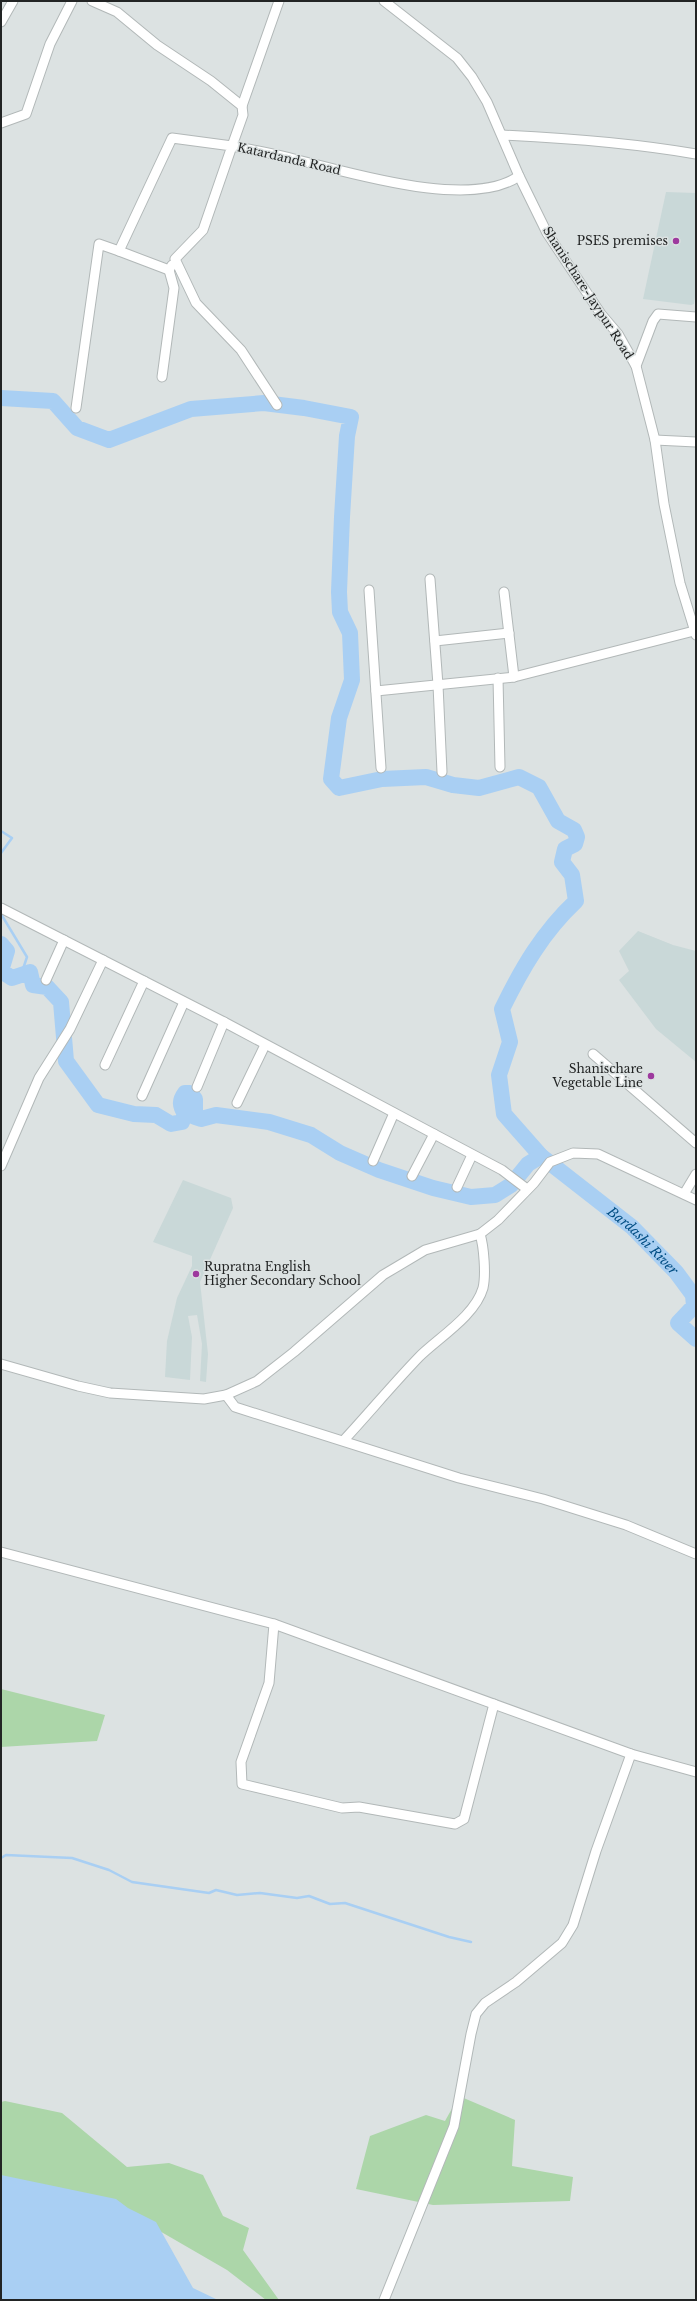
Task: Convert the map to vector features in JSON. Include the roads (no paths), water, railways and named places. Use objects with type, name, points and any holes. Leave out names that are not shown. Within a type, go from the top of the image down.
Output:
[{"type":"street","points":[[1,22],[13,1]]},
{"type":"street","points":[[1,123],[26,114],[50,44],[72,1]]},
{"type":"street","points":[[92,1],[114,6],[157,45],[211,81],[242,106]]},
{"type":"street","name":"Katardanda Road","points":[[279,1],[242,106],[243,115],[232,146],[428,189],[475,189],[509,183],[519,176]]},
{"type":"street","name":"Shanischare-Jaypur Road","points":[[384,1],[458,58],[487,102],[519,176],[559,252],[601,314],[618,334],[636,366],[655,440],[664,504],[680,583],[695,629]]},
{"type":"street","points":[[502,135],[654,146],[696,154]]},
{"type":"street","points":[[119,251],[172,138],[232,146],[203,230],[175,259],[169,270],[174,288],[162,377]]},
{"type":"street","points":[[76,408],[99,244],[169,270]]},
{"type":"street","points":[[175,259],[196,303],[241,350],[277,405]]},
{"type":"street","points":[[636,366],[653,321],[658,314],[696,317]]},
{"type":"street","points":[[655,440],[696,442]]},
{"type":"street","points":[[430,579],[438,685],[442,772]]},
{"type":"street","points":[[369,590],[381,768]]},
{"type":"street","points":[[504,592],[514,677]]},
{"type":"street","points":[[376,691],[514,677],[695,629]]},
{"type":"street","points":[[435,641],[509,633]]},
{"type":"street","points":[[498,678],[500,767]]},
{"type":"street","points":[[1,908],[224,1022],[434,1134],[514,1179],[527,1189]]},
{"type":"street","points":[[46,980],[64,940]]},
{"type":"street","points":[[1,1166],[39,1078],[57,1054],[103,960]]},
{"type":"street","points":[[105,1065],[144,981]]},
{"type":"street","points":[[142,1096],[184,1002]]},
{"type":"street","points":[[197,1087],[224,1022]]},
{"type":"street","points":[[237,1103],[265,1045]]},
{"type":"street","points":[[593,1054],[696,1143]]},
{"type":"street","points":[[373,1161],[394,1113]]},
{"type":"street","points":[[412,1176],[434,1134]]},
{"type":"street","points":[[1,1364],[78,1386],[110,1393],[204,1399],[226,1395],[257,1381],[294,1352],[384,1276],[425,1250],[480,1234],[498,1220],[550,1162],[573,1153],[586,1152],[598,1154],[696,1200]]},
{"type":"street","points":[[457,1187],[472,1155]]},
{"type":"street","points":[[684,1194],[696,1174]]},
{"type":"street","points":[[344,1440],[420,1356],[459,1323],[478,1299],[483,1288],[483,1244],[480,1234]]},
{"type":"street","points":[[226,1395],[235,1407],[344,1440],[459,1478],[543,1499],[626,1525],[696,1554]]},
{"type":"street","points":[[1,1552],[274,1624],[631,1754],[696,1772]]},
{"type":"street","points":[[274,1624],[269,1683],[241,1762],[242,1784],[342,1808],[359,1807],[455,1824],[464,1819],[494,1704]]},
{"type":"street","points":[[384,2300],[454,2126],[476,2014],[485,2003],[516,1982],[562,1943],[573,1924],[596,1851],[631,1754]]},
{"type":"water","points":[[1,2175],[116,2199],[128,2208],[156,2222],[193,2288],[218,2300],[1,2300]]},
{"type":"waterway","name":"Bardashi River","points":[[1,398],[53,401],[77,428],[109,440],[191,409],[264,403],[304,408],[351,417],[347,436],[339,592],[340,612],[350,633],[352,680],[339,718],[331,779],[339,788],[382,779],[426,777],[453,785],[479,788],[519,777],[539,787],[558,821],[574,830],[577,837],[575,844],[565,849],[562,862],[572,875],[576,901],[553,925],[534,951],[517,979],[502,1009],[510,1042],[499,1075],[504,1114],[541,1156],[632,1227],[676,1272],[693,1295],[694,1306],[678,1323],[696,1339]]},
{"type":"waterway","points":[[1,831],[12,838],[1,853]]},
{"type":"waterway","points":[[1,914],[27,957],[21,975]]},
{"type":"waterway","points":[[1,944],[7,951],[1,971],[12,978],[30,972],[33,985],[47,987],[61,1002],[66,1061],[98,1105],[134,1114],[156,1115],[171,1124],[182,1122],[185,1114],[181,1106],[181,1101],[185,1093],[190,1093],[195,1099],[195,1117],[201,1119],[216,1115],[269,1122],[311,1135],[340,1153],[379,1170],[433,1188],[471,1197],[495,1195],[511,1185],[528,1164],[541,1156]]},
{"type":"waterway","points":[[1,1858],[6,1855],[72,1858],[109,1870],[132,1882],[209,1893],[216,1890],[237,1895],[260,1893],[297,1898],[309,1896],[330,1904],[345,1903],[449,1937],[471,1942]]},
{"type":"place","name":"PSES premises","points":[[676,241]]},
{"type":"place","name":"Shanischare Vegetable Line","points":[[651,1076]]},
{"type":"place","name":"Rupratna English Higher Secondary School","points":[[196,1274]]}]
